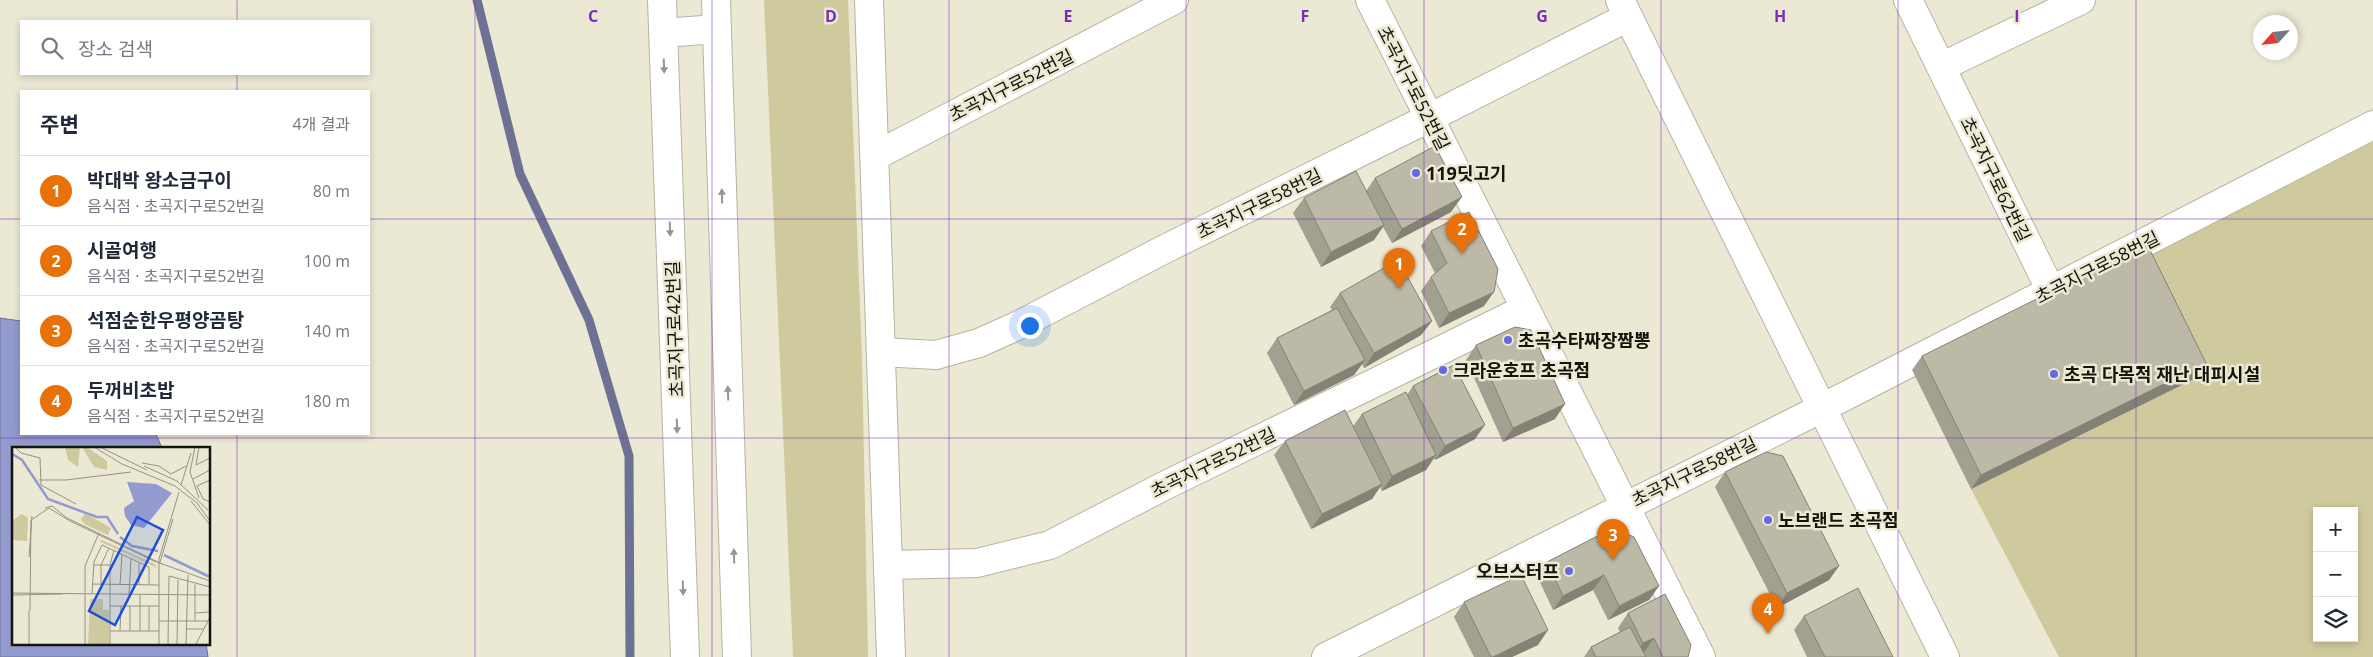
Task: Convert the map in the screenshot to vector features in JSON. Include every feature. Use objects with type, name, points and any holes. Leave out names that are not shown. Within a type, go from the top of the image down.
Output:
[{"type":"street","name":"초곡지구로42번길","points":[[662,0],[685,657]]},
{"type":"street","points":[[716,0],[737,657]]},
{"type":"street","points":[[869,0],[891,657]]},
{"type":"street","name":"초곡지구로52번길","points":[[874,156],[1174,0]]},
{"type":"street","name":"초곡지구로52번길","points":[[1370,0],[1700,657]]},
{"type":"street","name":"초곡지구로62번길","points":[[1908,0],[2051,291]]},
{"type":"street","points":[[1942,67],[2080,0]]},
{"type":"street","name":"초곡지구로58번길","points":[[881,352],[936,355],[979,343],[1019,325],[1163,250],[1429,118],[1624,8],[1945,657]]},
{"type":"street","points":[[663,33],[717,29]]},
{"type":"street","name":"초곡지구로58번길","points":[[1326,657],[1822,408],[2373,125]]},
{"type":"street","name":"초곡지구로52번길","points":[[888,565],[978,563],[1050,545],[1173,482],[1525,309]]},
{"type":"shaded area","points":[[764,0],[848,0],[862,358],[868,657],[793,657]]},
{"type":"shaded area","points":[[2373,142],[2373,657],[2059,657],[1971,489],[2196,378],[2137,259]]},
{"type":"water","points":[[0,318],[20,321],[20,435],[156,435],[162,447],[12,447],[12,644],[206,644],[208,657],[0,657]]},
{"type":"building","points":[[1435,146],[1462,197],[1402,229],[1375,178]]},
{"type":"building","points":[[1356,171],[1384,225],[1331,252],[1304,198]]},
{"type":"building","points":[[1469,212],[1498,269],[1494,292],[1449,313],[1431,277],[1447,263],[1431,231]]},
{"type":"building","name":"초곡 다목적 재난 대피시설","points":[[2147,244],[2206,363],[1981,475],[1922,356]]},
{"type":"building","points":[[1398,260],[1432,321],[1374,353],[1340,293]]},
{"type":"building","points":[[1337,308],[1365,360],[1304,391],[1277,338]]},
{"type":"building","points":[[1515,327],[1531,330],[1565,404],[1513,428],[1476,345]]},
{"type":"building","points":[[1454,365],[1485,425],[1445,446],[1413,386]]},
{"type":"building","points":[[1406,392],[1436,455],[1392,476],[1362,414]]},
{"type":"building","points":[[1345,410],[1382,484],[1322,514],[1285,441]]},
{"type":"building","points":[[1766,452],[1783,456],[1839,566],[1787,593],[1725,472]]},
{"type":"building","points":[[1613,528],[1634,537],[1659,586],[1619,606],[1604,575],[1563,596],[1547,562]]},
{"type":"building","points":[[1521,575],[1548,630],[1491,657],[1464,602]]},
{"type":"building","points":[[1858,588],[1893,657],[1825,657],[1804,616]]},
{"type":"building","points":[[1665,594],[1691,645],[1688,657],[1663,657],[1654,638],[1643,643],[1628,613]]},
{"type":"building","points":[[1630,627],[1646,657],[1596,657],[1591,647]]},
{"type":"waterway","points":[[477,0],[520,174],[589,320],[629,456],[630,657]]},
{"type":"place","name":"119딧고기","points":[[1416,173]]},
{"type":"place","name":"시골여행","points":[[1462,254]]},
{"type":"place","name":"박대박 왕소금구이","points":[[1399,289]]},
{"type":"place","name":"초곡수타짜장짬뽕","points":[[1508,340]]},
{"type":"place","name":"크라운호프 초곡점","points":[[1443,370]]},
{"type":"place","name":"초곡 다목적 재난 대피시설","points":[[2054,374]]},
{"type":"place","name":"노브랜드 초곡점","points":[[1768,520]]},
{"type":"place","name":"석점순한우평양곰탕","points":[[1613,560]]},
{"type":"place","name":"오브스터프","points":[[1569,571]]},
{"type":"place","name":"두꺼비초밥","points":[[1768,634]]}]
